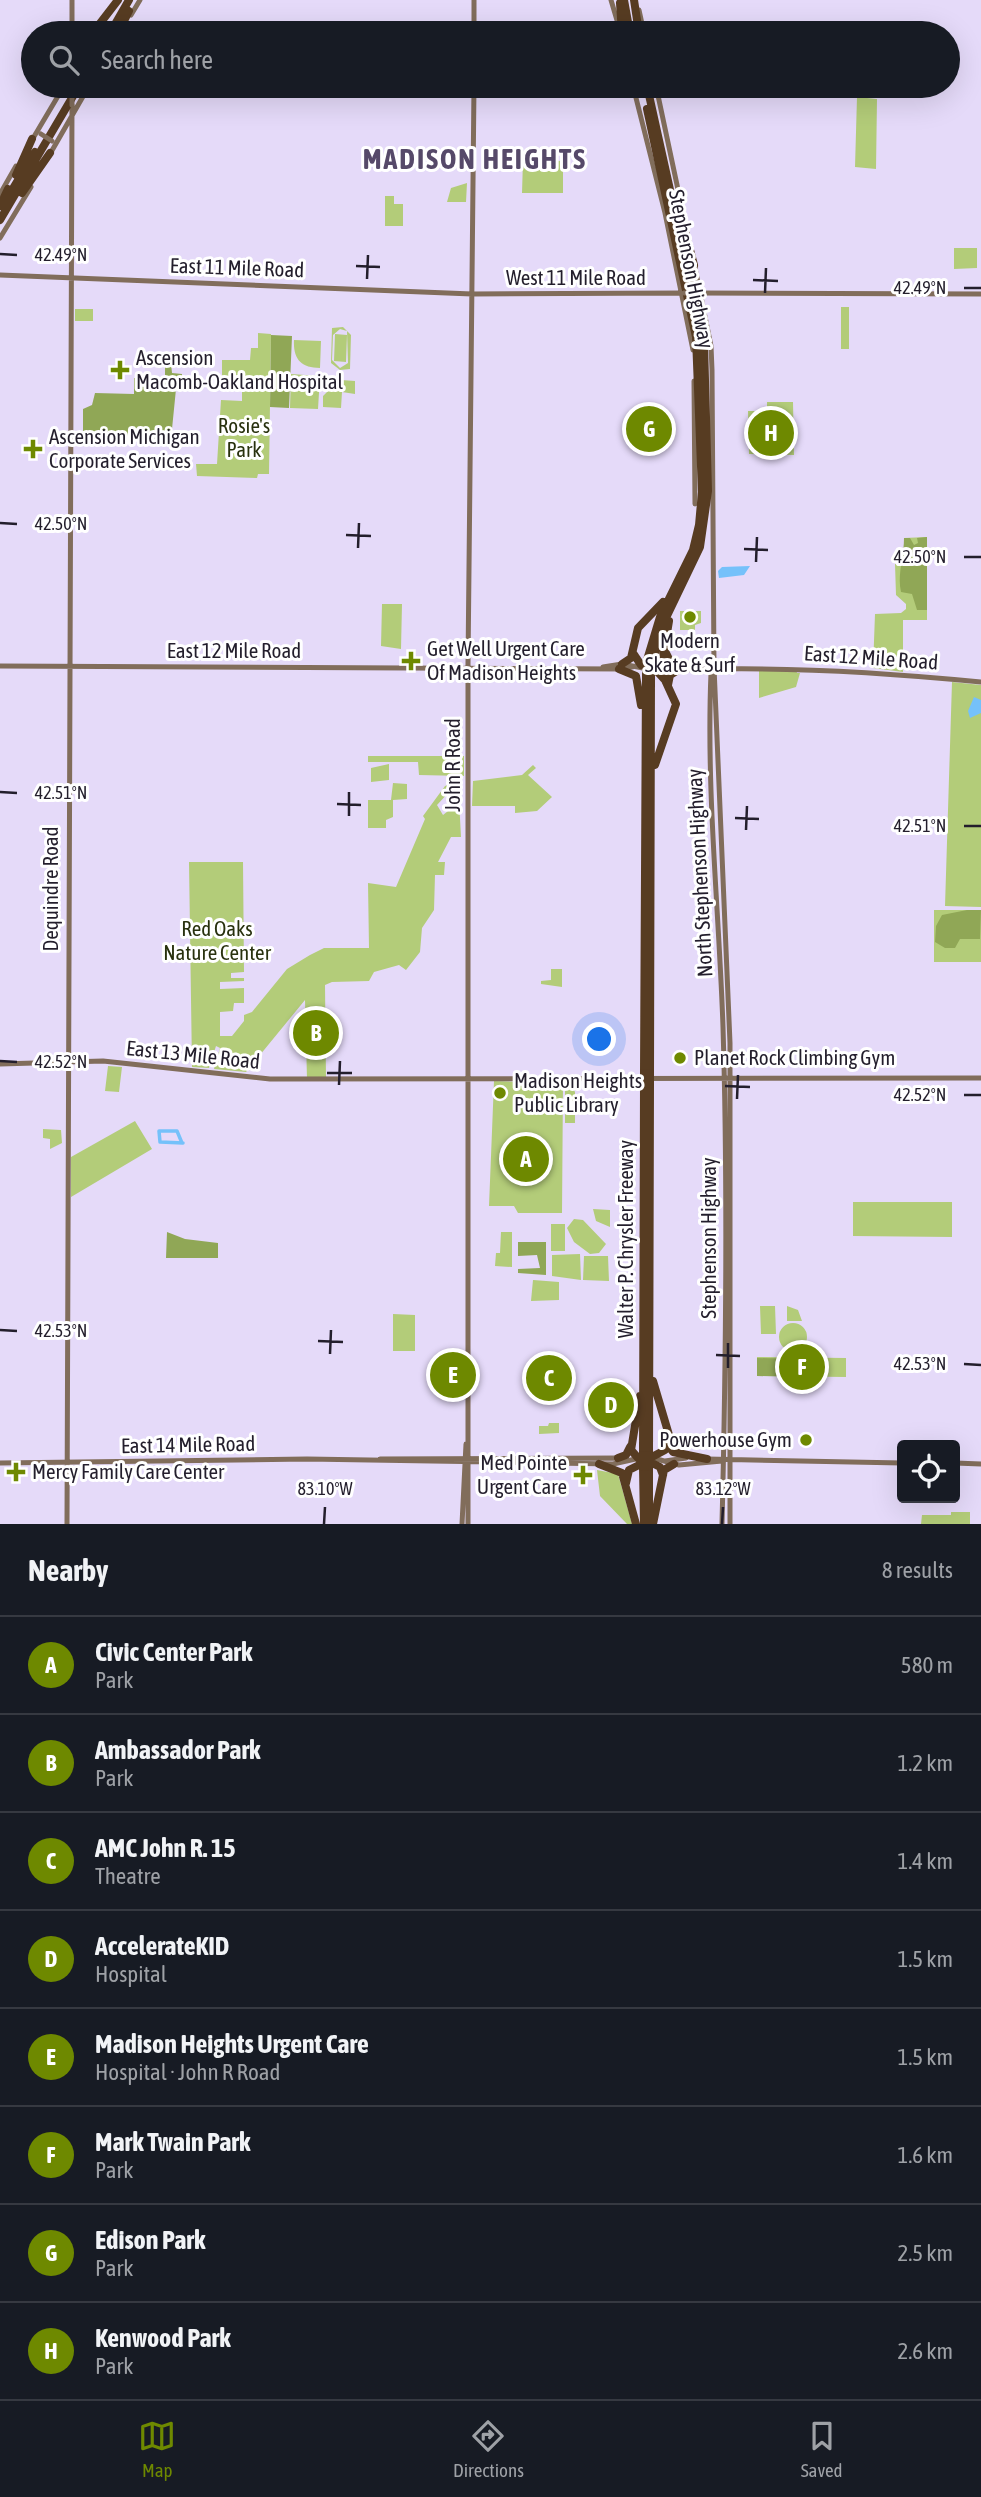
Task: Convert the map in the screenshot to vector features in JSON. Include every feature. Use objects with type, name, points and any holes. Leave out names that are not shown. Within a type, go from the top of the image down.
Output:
[{"type":"highway","points":[[104,21],[115,0]]},
{"type":"highway","points":[[107,21],[123,0]]},
{"type":"highway","points":[[118,21],[132,0]]},
{"type":"highway","points":[[124,21],[132,0]]},
{"type":"highway","points":[[624,21],[629,0]]},
{"type":"highway","points":[[629,0],[633,21]]},
{"type":"highway","points":[[0,208],[66,98]]},
{"type":"highway","points":[[0,222],[72,98]]},
{"type":"highway","points":[[648,98],[694,265]]},
{"type":"highway","points":[[648,98],[695,326],[701,426],[700,519],[684,578],[670,617],[662,659],[635,674],[623,667],[630,660],[638,628],[684,578],[699,551],[708,510],[709,340]]},
{"type":"highway","points":[[0,208],[36,135]]},
{"type":"highway","points":[[0,222],[50,153]]},
{"type":"highway","points":[[665,162],[703,337],[707,409]]},
{"type":"highway","points":[[694,361],[701,426]]},
{"type":"highway","name":"Walter P. Chrysler Freeway","points":[[643,1524],[646,1461],[645,767],[648,669],[658,622],[684,578]]},
{"type":"highway","points":[[651,799],[657,755],[676,705],[669,688],[669,676],[682,668],[668,660],[665,648]]},
{"type":"highway","points":[[633,650],[635,660],[669,688]]},
{"type":"highway","name":"Walter P. Chrysler Freeway","points":[[646,729],[651,799],[647,1073]]},
{"type":"highway","points":[[646,1337],[632,1453],[660,1467],[663,1475]]},
{"type":"highway","points":[[646,1337],[654,1388],[668,1432],[668,1445],[671,1451],[706,1459]]},
{"type":"highway","points":[[618,1458],[627,1454],[632,1441]]},
{"type":"highway","points":[[627,1486],[629,1470],[663,1452],[668,1445]]},
{"type":"highway","name":"Walter P. Chrysler Freeway","points":[[646,1461],[651,1524]]},
{"type":"highway","points":[[604,1462],[618,1469],[627,1486],[636,1524]]},
{"type":"highway","points":[[651,1524],[663,1475],[670,1463]]},
{"type":"main road","points":[[72,0],[72,21]]},
{"type":"main road","points":[[127,21],[140,0]]},
{"type":"main road","points":[[474,0],[474,21]]},
{"type":"main road","points":[[611,0],[617,21]]},
{"type":"main road","points":[[629,0],[639,21]]},
{"type":"main road","points":[[0,194],[57,98]]},
{"type":"main road","name":"Dequindre Road","points":[[67,1524],[66,1065],[72,98]]},
{"type":"main road","points":[[60,136],[82,98]]},
{"type":"main road","name":"John R Road","points":[[468,1524],[468,667],[474,98]]},
{"type":"main road","name":"Stephenson Highway","points":[[636,98],[683,293],[694,361],[695,504]]},
{"type":"main road","name":"North Stephenson Highway","points":[[659,98],[709,340],[715,505],[714,727],[730,1017],[730,1065],[727,1078]]},
{"type":"main road","points":[[0,238],[50,153],[53,142],[67,133],[72,140]]},
{"type":"main road","points":[[36,135],[53,142]]},
{"type":"main road","name":"East 11 Mile Road","points":[[0,274],[472,294]]},
{"type":"main road","points":[[683,293],[981,294]]},
{"type":"main road","name":"West 11 Mile Road","points":[[472,294],[683,293]]},
{"type":"main road","name":"East 12 Mile Road","points":[[0,666],[848,669],[981,682]]},
{"type":"main road","name":"North Stephenson Highway","points":[[714,667],[710,706],[714,727],[709,748],[723,1045],[727,1078]]},
{"type":"main road","points":[[709,748],[715,748],[717,771]]},
{"type":"main road","points":[[710,762],[712,782],[718,783]]},
{"type":"main road","points":[[711,804],[713,826],[719,826]]},
{"type":"main road","points":[[714,858],[720,859],[723,881]]},
{"type":"main road","points":[[715,868],[717,888],[723,891]]},
{"type":"main road","points":[[717,906],[723,906],[726,929]]},
{"type":"main road","points":[[720,951],[723,972],[728,971]]},
{"type":"main road","points":[[722,991],[726,991],[729,1000]]},
{"type":"main road","points":[[722,1010],[725,1019],[730,1017]]},
{"type":"main road","points":[[723,1045],[729,1042],[730,1065]]},
{"type":"main road","name":"East 13 Mile Road","points":[[0,1064],[66,1065],[105,1061],[270,1079],[981,1078]]},
{"type":"main road","name":"Stephenson Highway","points":[[727,1078],[724,1088],[724,1178],[732,1272],[725,1299],[724,1369],[731,1462],[730,1524]]},
{"type":"main road","name":"Stephenson Highway","points":[[722,1524],[722,1421],[731,1390],[732,1338],[725,1251],[732,1200],[731,1110],[727,1078]]},
{"type":"main road","points":[[724,1088],[729,1088],[731,1110]]},
{"type":"main road","points":[[724,1107],[725,1138],[731,1138]]},
{"type":"main road","points":[[724,1178],[730,1178],[732,1200]]},
{"type":"main road","points":[[725,1251],[730,1252],[732,1272]]},
{"type":"main road","points":[[725,1299],[731,1300],[732,1321]]},
{"type":"main road","points":[[725,1315],[726,1338],[732,1338]]},
{"type":"main road","points":[[724,1369],[730,1370],[731,1390]]},
{"type":"main road","points":[[722,1421],[729,1422],[730,1448],[724,1448],[722,1429]]},
{"type":"main road","points":[[390,1462],[390,1459],[400,1457]]},
{"type":"main road","name":"East 14 Mile Road","points":[[0,1463],[377,1460],[400,1457],[466,1460]]},
{"type":"main road","points":[[405,1463],[416,1461],[414,1457]]},
{"type":"main road","points":[[670,1463],[681,1457],[731,1462],[897,1463]]},
{"type":"main road","points":[[428,1463],[428,1459],[440,1458]]},
{"type":"main road","points":[[604,1462],[618,1458],[628,1460]]},
{"type":"main road","name":"East 14 Mile Road","points":[[377,1460],[405,1463],[466,1460]]},
{"type":"main road","points":[[466,1460],[628,1460],[670,1463],[722,1461]]},
{"type":"main road","points":[[960,1463],[981,1464]]},
{"type":"main road","name":"John R Road","points":[[462,1524],[466,1509],[462,1500],[466,1474]]},
{"type":"main road","points":[[721,1476],[723,1502],[730,1499]]},
{"type":"green space","points":[[857,98],[877,99],[876,169],[855,167]]},
{"type":"green space","points":[[523,160],[563,161],[563,193],[522,193]]},
{"type":"green space","points":[[467,183],[466,202],[447,202],[451,188]]},
{"type":"green space","points":[[385,196],[394,196],[394,204],[403,204],[403,226],[385,226]]},
{"type":"green space","points":[[954,248],[977,248],[977,268],[954,269]]},
{"type":"green space","points":[[841,307],[849,307],[849,349],[841,349]]},
{"type":"green space","points":[[75,309],[93,309],[93,321],[75,321]]},
{"type":"green space","points":[[343,327],[351,335],[350,369],[340,370],[331,363],[332,328]],"holes":[[[340,329],[347,331],[348,363],[340,368],[332,360],[333,335]]]},
{"type":"green space","name":"Rosie's Park","points":[[258,333],[271,334],[269,474],[258,474],[257,478],[197,476],[196,464],[217,464],[221,400],[242,401],[242,383],[222,383],[222,360],[250,360],[251,348],[258,348]]},
{"type":"green space","points":[[335,334],[347,335],[346,362],[334,361]]},
{"type":"green space","points":[[271,335],[292,336],[289,408],[270,407]]},
{"type":"green space","points":[[294,340],[321,341],[320,368],[300,361],[295,352]]},
{"type":"green space","points":[[165,363],[171,363],[172,373],[182,374],[182,389],[176,389],[171,439],[88,436],[83,431],[83,409],[92,405],[95,393],[134,394],[134,378],[165,379]]},
{"type":"green space","points":[[291,374],[320,376],[318,409],[290,408]]},
{"type":"green space","points":[[341,380],[355,381],[355,394],[342,392],[341,408],[323,407],[323,396],[328,391],[342,391]]},
{"type":"green space","points":[[767,402],[793,402],[794,455],[749,454],[748,411],[767,411]]},
{"type":"green space","points":[[647,405],[660,405],[661,450],[638,451],[638,408],[647,408]]},
{"type":"green space","points":[[927,537],[927,620],[903,620],[903,672],[873,668],[875,614],[901,613],[906,609],[906,604],[896,595],[895,564],[904,564],[904,538]]},
{"type":"green space","points":[[927,537],[927,610],[917,610],[912,594],[901,592],[904,538],[910,538],[914,545],[918,543],[917,538]]},
{"type":"green space","points":[[382,604],[402,604],[401,649],[381,646]]},
{"type":"green space","name":"Modern Skate & Surf","points":[[680,611],[701,611],[701,623],[695,625],[695,630],[680,630]]},
{"type":"green space","points":[[759,668],[796,668],[797,673],[800,673],[796,687],[759,698]]},
{"type":"green space","points":[[952,682],[981,685],[981,907],[945,906]]},
{"type":"green space","points":[[368,756],[464,756],[464,776],[419,775],[418,762],[368,762]]},
{"type":"green space","points":[[389,764],[389,780],[371,782],[371,768]]},
{"type":"green space","points":[[533,765],[536,768],[528,775],[552,797],[537,811],[515,813],[515,806],[472,806],[473,781],[522,775]]},
{"type":"green space","name":"Red Oaks Nature Center","points":[[458,781],[461,837],[451,837],[438,862],[445,862],[444,875],[435,875],[434,910],[422,928],[420,952],[406,970],[399,965],[374,972],[369,981],[332,982],[325,985],[326,1079],[307,1079],[305,1000],[246,1072],[214,1069],[220,1048],[216,1046],[209,1068],[192,1067],[189,862],[243,862],[244,972],[231,973],[231,978],[244,978],[244,981],[220,982],[220,989],[244,988],[244,1003],[234,1003],[233,1011],[220,1012],[220,1036],[232,1036],[244,1021],[244,1015],[252,1012],[287,969],[324,948],[369,948],[368,883],[396,887],[425,819],[423,816],[445,786]],"holes":[[[449,792],[457,792],[457,804],[443,815],[437,805]]]},
{"type":"green space","points":[[393,783],[407,784],[407,799],[393,800],[393,817],[386,820],[386,828],[368,828],[368,800],[391,800]]},
{"type":"green space","points":[[934,910],[981,910],[981,962],[934,962]]},
{"type":"green space","points":[[981,910],[980,939],[960,939],[955,948],[945,948],[935,942],[936,926],[942,915]]},
{"type":"green space","points":[[551,969],[562,969],[562,987],[541,984],[541,981],[551,980]]},
{"type":"green space","points":[[108,1066],[122,1067],[119,1092],[105,1091]]},
{"type":"green space","points":[[494,1081],[563,1083],[562,1213],[518,1213],[514,1206],[489,1206]]},
{"type":"green space","points":[[565,1083],[570,1083],[575,1092],[575,1123],[565,1123]]},
{"type":"green space","points":[[135,1121],[152,1149],[71,1197],[71,1157]]},
{"type":"green space","points":[[43,1129],[61,1130],[62,1143],[50,1149],[50,1139],[43,1138]]},
{"type":"green space","points":[[853,1202],[952,1202],[952,1237],[853,1236]]},
{"type":"green space","points":[[593,1209],[610,1210],[610,1227],[596,1221]]},
{"type":"green space","points":[[574,1219],[583,1220],[606,1244],[599,1253],[590,1254],[574,1242],[567,1228]]},
{"type":"green space","points":[[551,1224],[565,1224],[565,1251],[551,1251]]},
{"type":"green space","points":[[167,1232],[185,1239],[218,1243],[218,1258],[166,1258]]},
{"type":"green space","points":[[501,1232],[512,1232],[512,1267],[495,1266],[496,1253],[500,1253]]},
{"type":"green space","points":[[518,1242],[546,1242],[546,1275],[518,1273],[518,1269],[540,1268],[537,1255],[518,1256]]},
{"type":"green space","points":[[580,1254],[581,1280],[552,1276],[552,1255]]},
{"type":"green space","points":[[584,1256],[608,1256],[609,1281],[583,1280]]},
{"type":"green space","points":[[533,1280],[559,1282],[559,1300],[531,1301]]},
{"type":"green space","points":[[760,1306],[775,1306],[776,1334],[761,1334]]},
{"type":"green space","points":[[787,1306],[798,1310],[802,1321],[787,1321]]},
{"type":"green space","points":[[393,1314],[415,1315],[415,1351],[393,1351]]},
{"type":"green space","points":[[793,1323],[803,1327],[807,1337],[803,1347],[793,1351],[783,1347],[779,1337],[783,1327]]},
{"type":"green space","points":[[757,1357],[846,1358],[846,1377],[757,1376]]},
{"type":"green space","points":[[757,1358],[804,1359],[812,1377],[757,1376]]},
{"type":"green space","points":[[549,1423],[559,1423],[559,1433],[539,1434],[539,1426],[548,1426]]},
{"type":"green space","points":[[597,1470],[618,1474],[632,1524],[627,1524],[600,1496]]},
{"type":"green space","points":[[951,1512],[970,1512],[970,1524],[921,1524],[922,1515],[951,1515]]},
{"type":"water","points":[[750,566],[744,575],[719,578],[718,571],[722,567]]},
{"type":"water","points":[[974,697],[981,700],[981,713],[970,718],[968,711]]},
{"type":"waterway","points":[[182,1143],[177,1131],[159,1131],[160,1142],[183,1143]]},
{"type":"place","name":"Ascension Macomb-Oakland Hospital","points":[[120,370]]},
{"type":"place","name":"Edison Park","points":[[649,429]]},
{"type":"place","name":"Kenwood Park","points":[[771,433]]},
{"type":"place","name":"Ascension Michigan Corporate Services","points":[[33,449]]},
{"type":"place","name":"Modern Skate & Surf","points":[[690,617]]},
{"type":"place","name":"Get Well Urgent Care Of Madison Heights","points":[[411,661]]},
{"type":"place","name":"Ambassador Park","points":[[316,1033]]},
{"type":"place","name":"Planet Rock Climbing Gym","points":[[680,1058]]},
{"type":"place","name":"Madison Heights Public Library","points":[[500,1093]]},
{"type":"place","name":"Civic Center Park","points":[[526,1159]]},
{"type":"place","name":"Mark Twain Park","points":[[802,1367]]},
{"type":"place","name":"Madison Heights Urgent Care","points":[[453,1375]]},
{"type":"place","name":"AMC John R. 15","points":[[549,1378]]},
{"type":"place","name":"AccelerateKID","points":[[611,1405]]},
{"type":"place","name":"Powerhouse Gym","points":[[806,1440]]},
{"type":"place","name":"Mercy Family Care Center","points":[[16,1472]]},
{"type":"place","name":"Med Pointe Urgent Care","points":[[583,1475]]},
{"type":"district","name":"MADISON HEIGHTS","points":[[475,159]]}]
